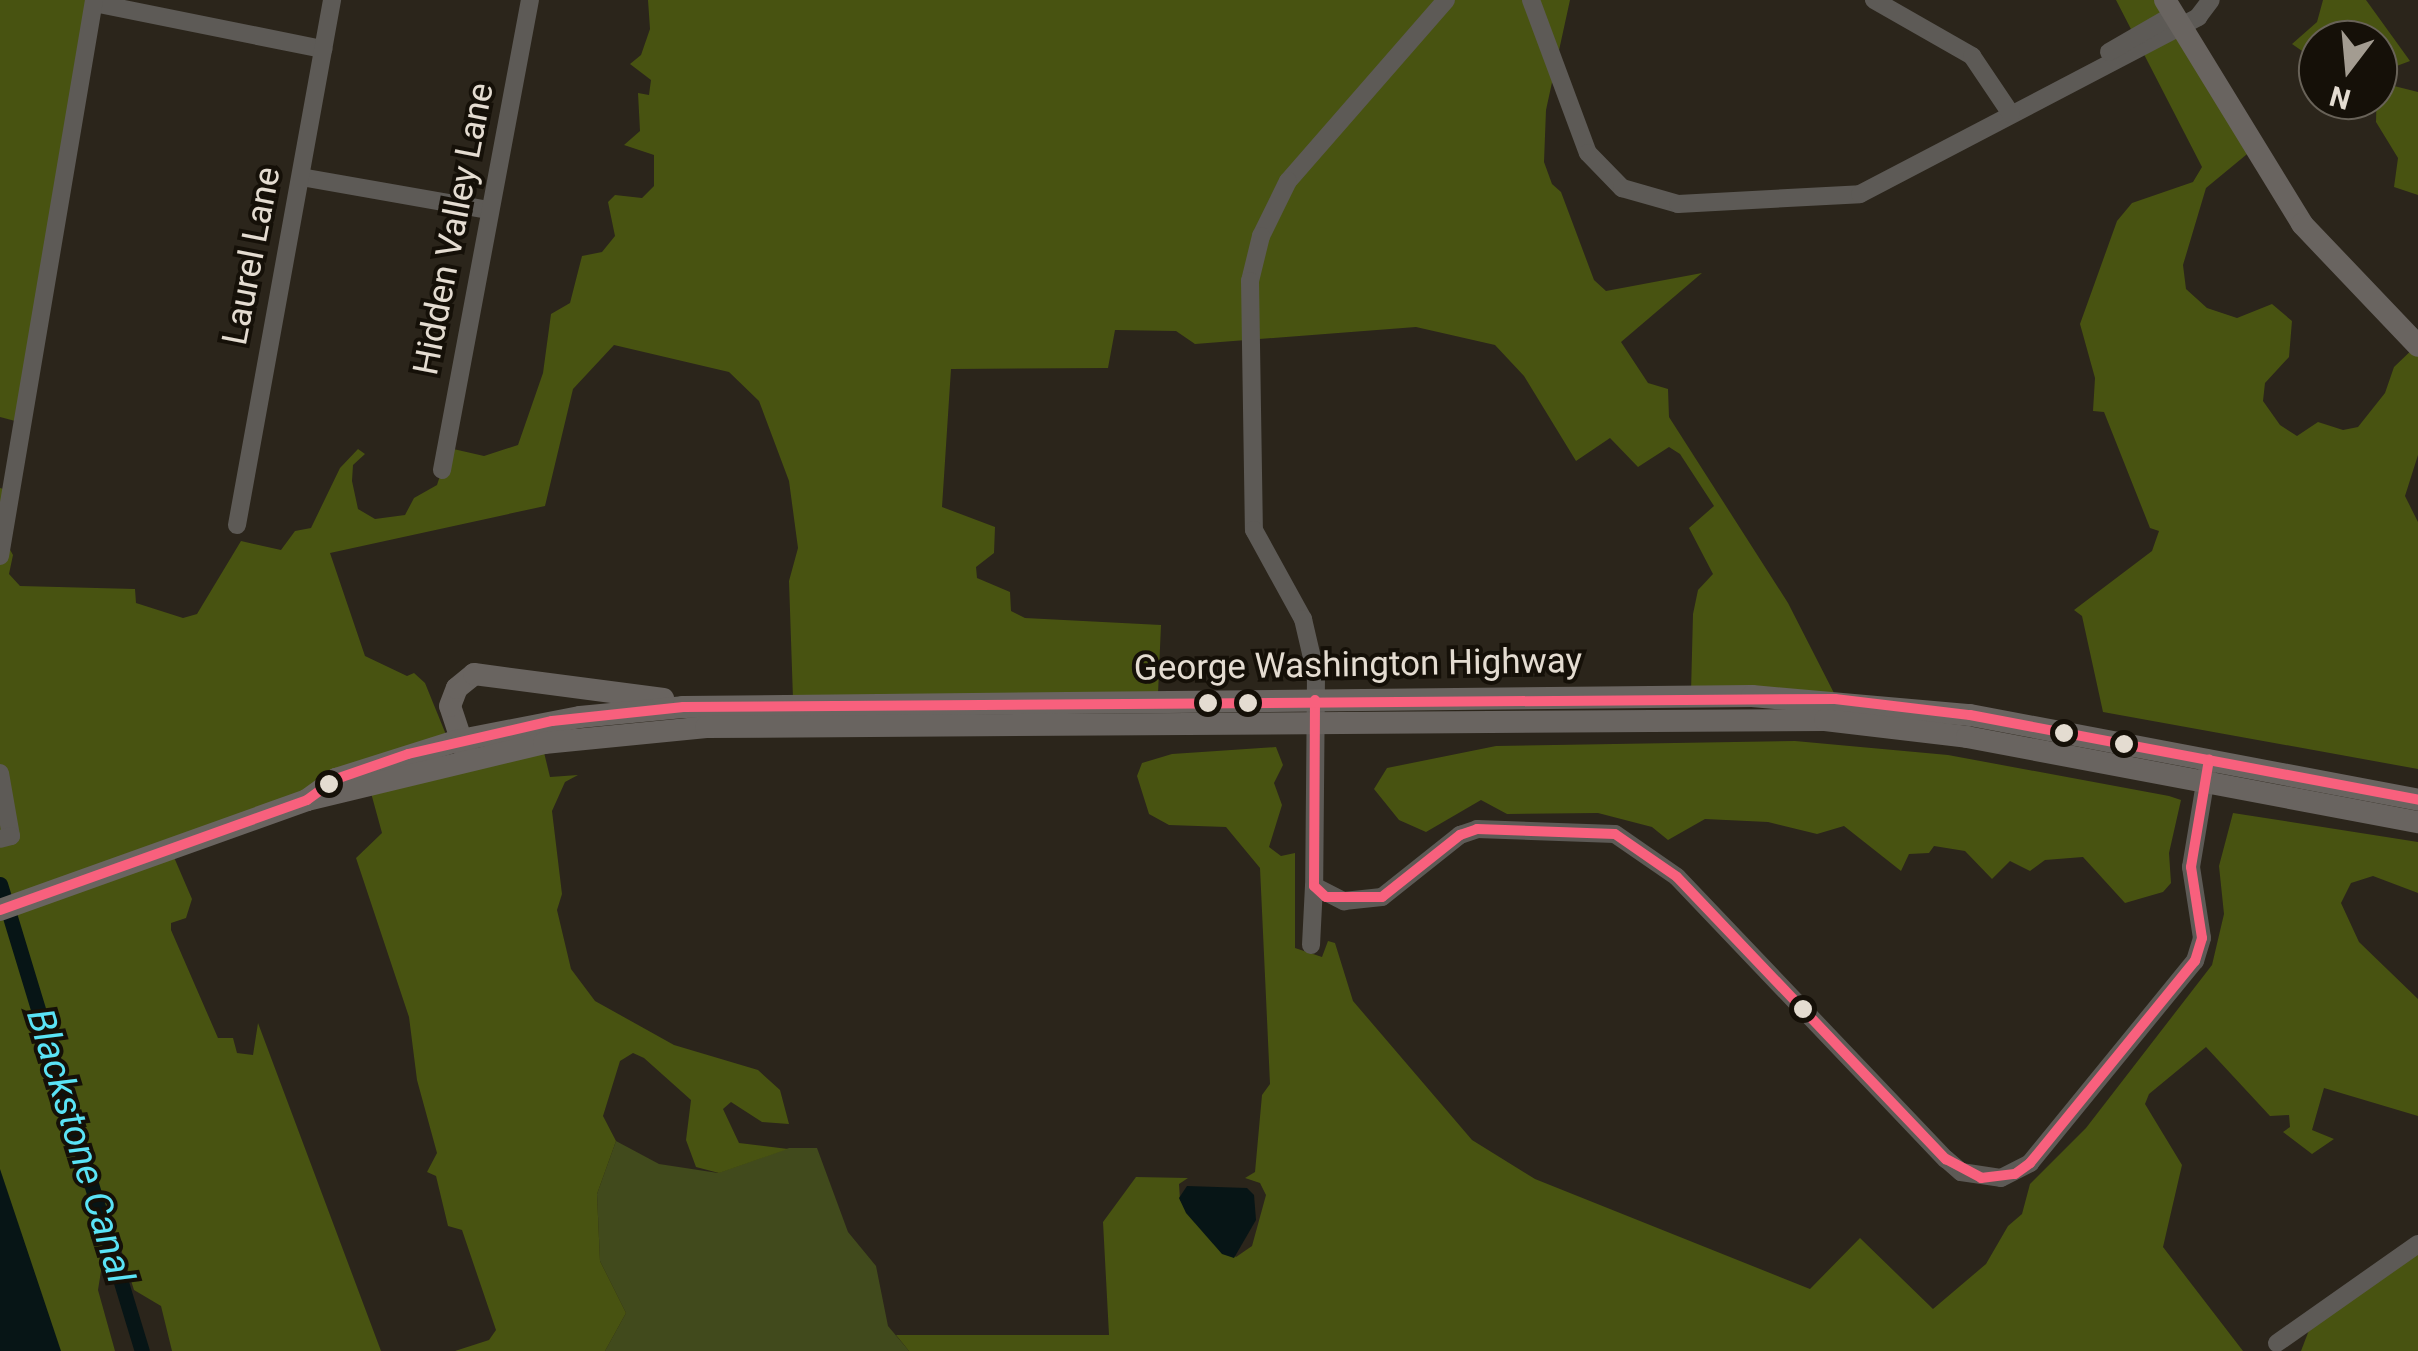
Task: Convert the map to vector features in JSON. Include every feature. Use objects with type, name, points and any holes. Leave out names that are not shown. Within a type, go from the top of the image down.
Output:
[{"type":"main road","points":[[2173,14],[2302,224],[2418,346]]},
{"type":"main road","points":[[475,757],[456,741],[451,699],[461,682],[482,672],[711,706]]},
{"type":"main road","name":"George Washington Highway","points":[[306,800],[336,778],[456,741],[580,717],[711,706],[1086,713],[1314,711],[1838,721],[2418,800]]},
{"type":"main road","name":"George Washington Highway","points":[[0,910],[306,800],[342,797],[475,757],[680,728],[1086,713]]},
{"type":"main road","name":"George Washington Highway","points":[[2207,771],[2418,822]]},
{"type":"street","name":"Laurel Lane","points":[[237,525],[332,0]]},
{"type":"street","name":"Hidden Valley Lane","points":[[442,470],[530,0]]},
{"type":"street","points":[[1311,945],[1314,660],[1303,619],[1254,530],[1250,281],[1261,236],[1288,181],[1446,0]]},
{"type":"street","points":[[1531,0],[1588,153],[1606,176],[1657,202],[1860,194],[2012,114],[2173,14],[2211,0]]},
{"type":"street","points":[[1874,0],[1972,56],[2012,114]]},
{"type":"street","points":[[0,556],[94,2],[323,49]]},
{"type":"street","points":[[301,176],[489,210]]},
{"type":"street","points":[[1314,886],[1344,901],[1382,897],[1460,835],[1477,829],[1616,834],[1676,877],[1946,1159],[1962,1172],[2001,1178],[2030,1163],[2195,961],[2202,938],[2191,867],[2207,771]]},
{"type":"street","points":[[0,773],[6,837]]},
{"type":"street","points":[[2277,1344],[2418,1244]]},
{"type":"green space","points":[[0,0],[94,0],[19,422],[0,417]]},
{"type":"green space","points":[[648,0],[1570,0],[1546,110],[1544,162],[1552,184],[1561,192],[1594,280],[1606,291],[1702,273],[1621,342],[1648,383],[1668,389],[1669,417],[1788,603],[1836,697],[1691,692],[1693,614],[1698,590],[1713,574],[1689,528],[1714,506],[1680,454],[1669,447],[1638,467],[1610,438],[1576,461],[1524,376],[1495,345],[1416,327],[1195,344],[1176,331],[1115,330],[1108,368],[951,369],[942,507],[995,527],[994,553],[976,567],[977,578],[1010,592],[1011,611],[1025,618],[1161,625],[1158,694],[793,699],[789,581],[798,548],[789,481],[759,401],[729,372],[614,345],[573,389],[545,506],[330,553],[365,656],[407,676],[414,673],[425,683],[449,742],[170,848],[192,899],[186,918],[171,923],[171,930],[218,1038],[233,1038],[237,1053],[253,1055],[258,1023],[381,1351],[172,1351],[161,1306],[134,1290],[120,1246],[106,1240],[98,1290],[115,1351],[60,1351],[0,1200],[0,488],[11,491],[4,539],[13,555],[9,574],[20,586],[135,589],[136,603],[183,618],[197,614],[241,541],[281,550],[295,531],[311,528],[340,468],[358,449],[365,454],[353,465],[358,509],[375,519],[405,515],[414,498],[437,485],[449,448],[484,456],[518,445],[543,373],[551,314],[570,303],[582,256],[602,252],[615,236],[608,202],[615,195],[642,198],[654,186],[654,155],[624,145],[640,131],[638,93],[649,95],[651,80],[630,64],[641,55],[650,29]]},
{"type":"green space","points":[[2116,0],[2168,0],[2252,150],[2206,188],[2183,265],[2186,289],[2207,308],[2237,318],[2272,304],[2292,321],[2289,357],[2265,383],[2263,401],[2280,425],[2297,436],[2318,422],[2343,430],[2358,427],[2385,393],[2394,367],[2418,344],[2418,455],[2405,496],[2418,522],[2418,769],[2103,712],[2082,616],[2074,610],[2152,551],[2159,531],[2150,528],[2104,412],[2093,411],[2095,378],[2080,324],[2117,221],[2132,203],[2193,182],[2202,167]]},
{"type":"green space","points":[[2323,0],[2366,0],[2380,20],[2318,20]]},
{"type":"green space","points":[[2398,44],[2410,61],[2398,66]]},
{"type":"green space","points":[[2398,87],[2418,92],[2418,195],[2394,187],[2398,158],[2376,122],[2398,120]]},
{"type":"green space","points":[[541,740],[550,777],[578,775],[565,782],[552,811],[562,894],[557,910],[571,969],[595,1001],[674,1045],[758,1070],[780,1090],[789,1124],[762,1122],[731,1102],[723,1109],[739,1143],[788,1149],[719,1173],[696,1167],[686,1140],[691,1100],[644,1058],[633,1053],[620,1061],[603,1116],[616,1141],[597,1194],[600,1261],[626,1313],[605,1351],[455,1351],[489,1340],[496,1330],[462,1230],[448,1226],[436,1176],[427,1172],[437,1153],[417,1080],[409,1017],[356,858],[382,833],[368,782]]},
{"type":"green space","points":[[1795,741],[1948,755],[2181,800],[2169,853],[2171,883],[2163,892],[2125,903],[2083,857],[2045,860],[2030,871],[2010,861],[1992,879],[1965,851],[1934,846],[1929,853],[1909,854],[1901,871],[1844,826],[1817,834],[1768,822],[1705,819],[1668,840],[1652,827],[1598,813],[1507,814],[1481,800],[1426,832],[1399,820],[1374,789],[1387,768],[1496,746]]},
{"type":"green space","points":[[1276,747],[1283,765],[1274,783],[1282,805],[1269,847],[1281,856],[1295,853],[1295,948],[1322,957],[1328,941],[1335,943],[1353,1001],[1472,1140],[1535,1179],[1810,1289],[1860,1238],[1933,1309],[1986,1264],[2008,1226],[2022,1214],[2030,1184],[2086,1128],[2212,965],[2224,914],[2219,866],[2233,813],[2418,842],[2418,893],[2373,876],[2351,883],[2341,903],[2359,942],[2418,999],[2418,1116],[2324,1088],[2312,1130],[2334,1139],[2312,1154],[2283,1132],[2290,1127],[2289,1115],[2270,1116],[2206,1047],[2149,1094],[2145,1104],[2182,1165],[2163,1247],[2243,1351],[909,1351],[896,1335],[1109,1335],[1103,1222],[1136,1177],[1188,1178],[1179,1184],[1180,1200],[1213,1241],[1236,1257],[1252,1246],[1266,1195],[1260,1183],[1245,1178],[1255,1172],[1262,1095],[1270,1084],[1260,868],[1226,827],[1169,825],[1149,814],[1137,776],[1142,763],[1172,754]]},
{"type":"green space","points":[[616,1141],[659,1164],[718,1173],[789,1148],[817,1148],[848,1232],[876,1266],[888,1326],[909,1351],[605,1351],[626,1313],[600,1261],[597,1194]]},
{"type":"green space","points":[[2418,1244],[2418,1351],[2301,1351],[2314,1317]]},
{"type":"shaded area","points":[[0,1169],[61,1351],[0,1351]]},
{"type":"shaded area","points":[[1187,1186],[1247,1188],[1254,1195],[1256,1220],[1234,1258],[1222,1254],[1186,1213],[1179,1198]]},
{"type":"waterway","name":"Blackstone Canal","points":[[0,884],[142,1351]]},
{"type":"transit line","points":[[0,910],[307,800],[336,779],[408,754],[552,721],[683,707],[1835,699],[1970,715],[2418,800]]},
{"type":"transit line","points":[[1315,700],[1314,886],[1326,897],[1382,897],[1460,835],[1477,829],[1615,834],[1677,877],[1946,1159],[1981,1178],[2015,1174],[2030,1163],[2195,961],[2202,938],[2191,867],[2209,760]]}]
